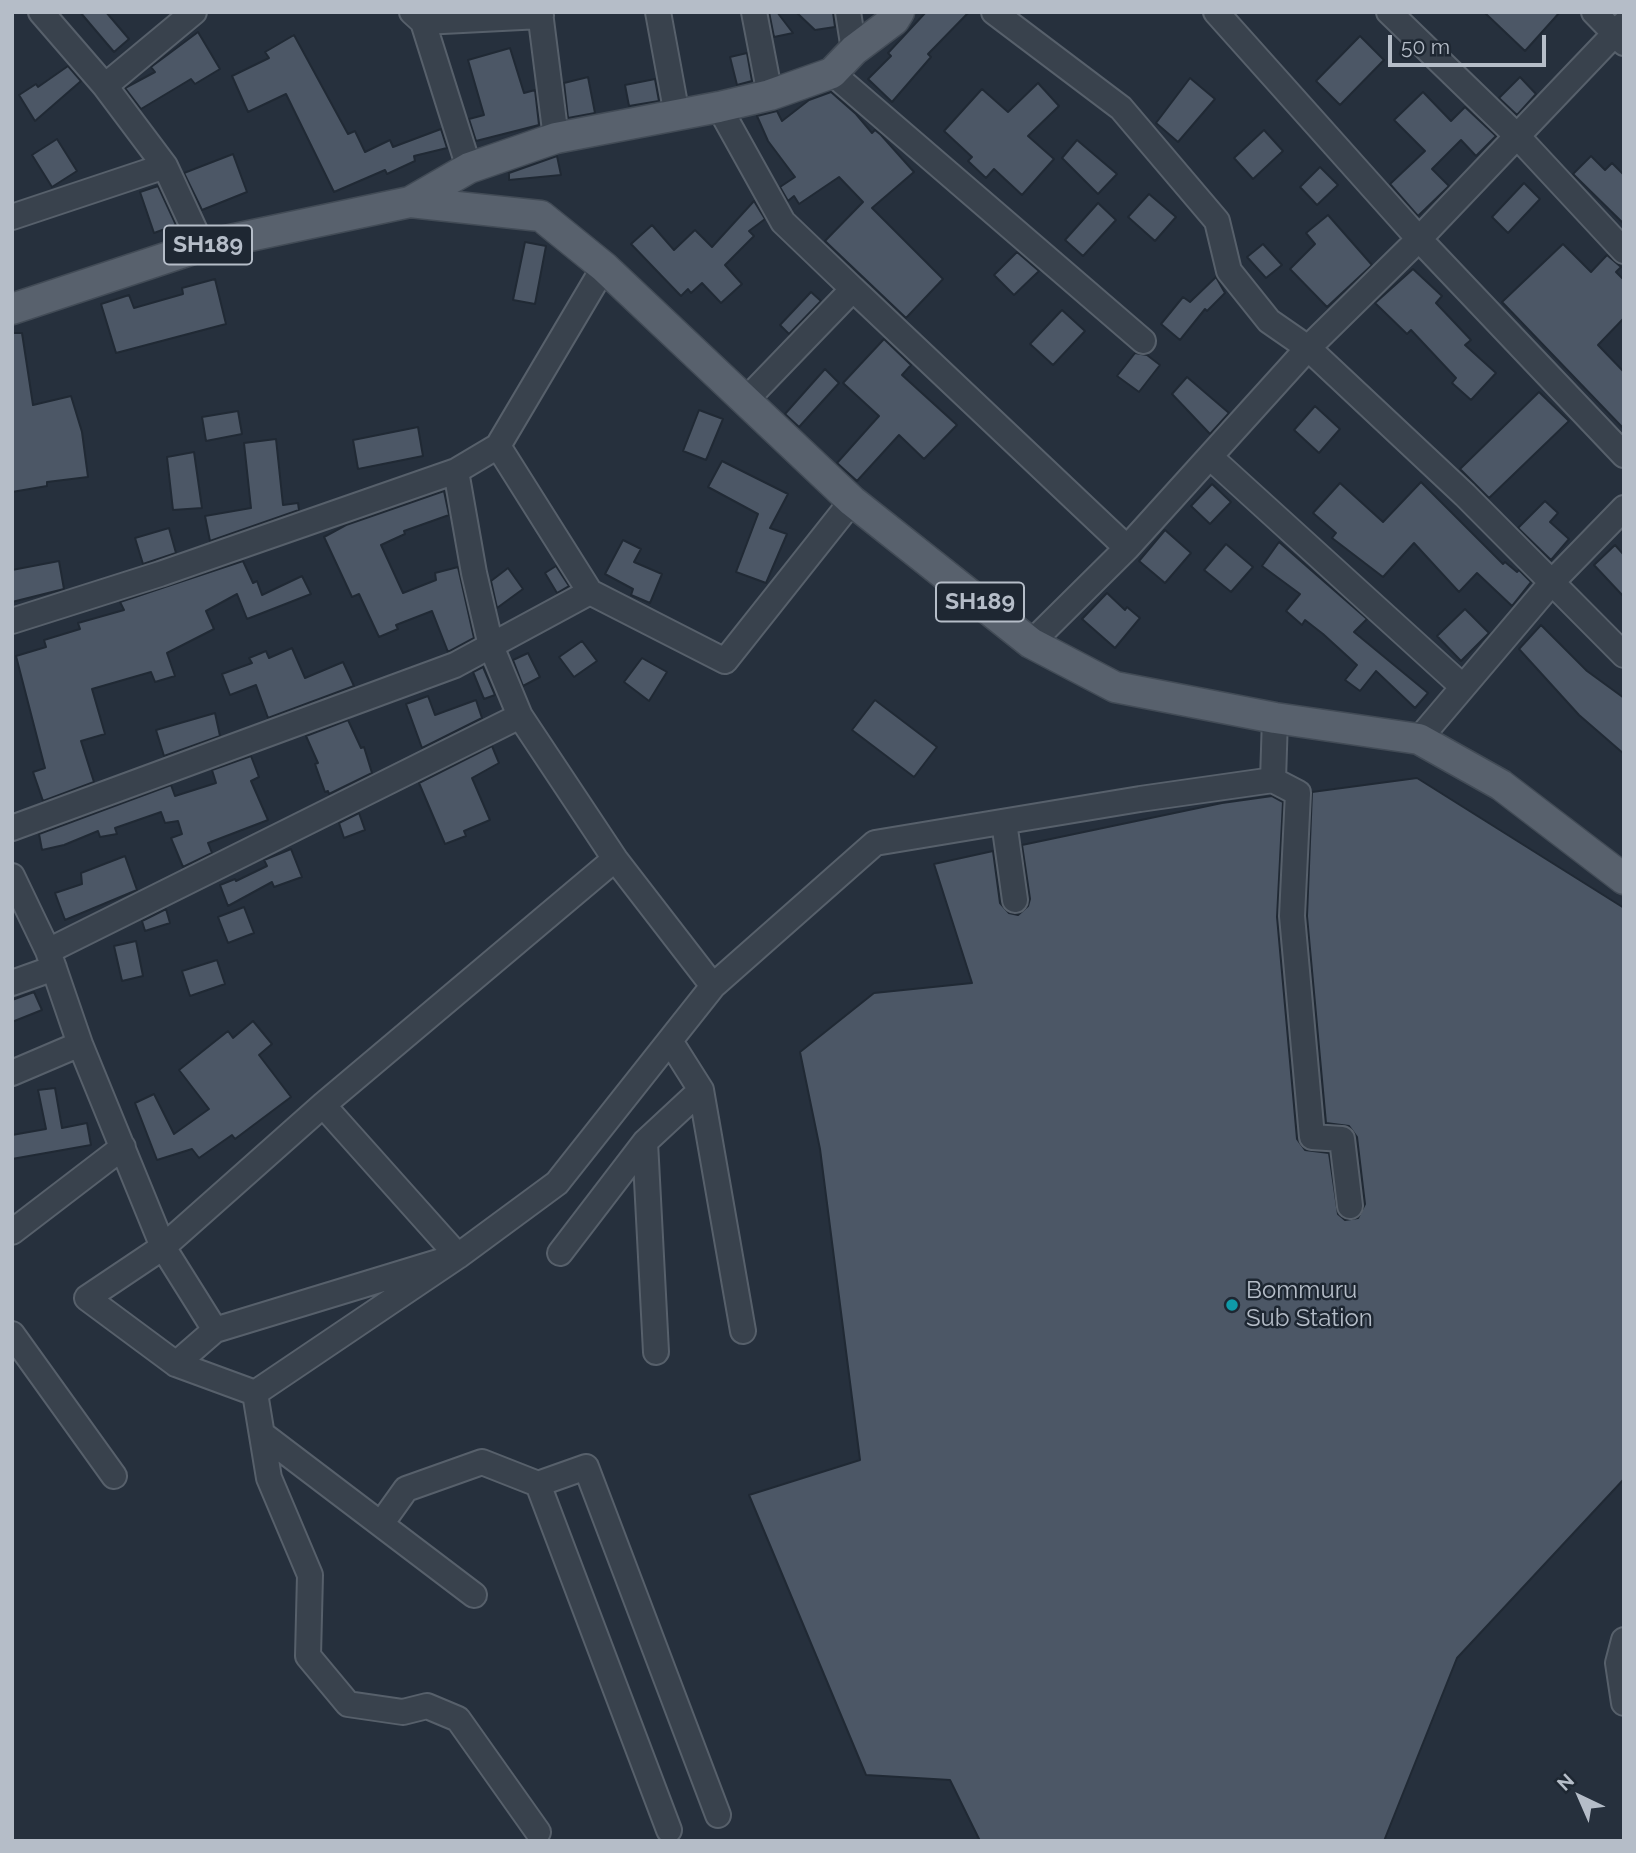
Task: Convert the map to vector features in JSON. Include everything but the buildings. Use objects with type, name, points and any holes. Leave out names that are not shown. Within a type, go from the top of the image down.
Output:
[{"type":"main road","points":[[410,202],[469,168],[556,138],[719,107],[770,94],[832,73],[854,50],[894,20],[899,12]]},
{"type":"main road","name":"SH189","points":[[12,309],[202,246],[410,202],[541,216],[604,267],[852,501],[1031,643],[1115,687],[1275,718],[1419,739],[1501,785],[1624,879]]},
{"type":"street","points":[[41,12],[105,86],[165,166],[202,246]]},
{"type":"street","points":[[658,12],[677,115]]},
{"type":"street","points":[[754,12],[770,94]]},
{"type":"street","points":[[848,12],[854,50]]},
{"type":"street","points":[[994,12],[1121,108],[1217,221],[1229,271],[1269,321],[1308,348],[1553,581],[1624,655]]},
{"type":"street","points":[[1216,12],[1419,239],[1624,455]]},
{"type":"street","points":[[1389,12],[1517,136],[1624,251]]},
{"type":"street","points":[[1031,643],[1127,548],[1308,348],[1621,33],[1594,12]]},
{"type":"street","points":[[469,168],[418,17],[541,14],[556,138]]},
{"type":"street","points":[[105,86],[183,16]]},
{"type":"street","points":[[832,73],[1143,341]]},
{"type":"street","points":[[719,107],[783,222],[1127,548]]},
{"type":"street","points":[[12,217],[165,166]]},
{"type":"street","points":[[12,621],[456,471],[498,446],[604,267]]},
{"type":"street","points":[[745,401],[853,289]]},
{"type":"street","points":[[498,446],[590,592],[725,661],[852,501]]},
{"type":"street","points":[[1210,457],[1463,687]]},
{"type":"street","points":[[456,471],[474,573],[491,646],[520,716],[615,859],[713,986]]},
{"type":"street","points":[[1419,739],[1553,581],[1624,508]]},
{"type":"street","points":[[12,828],[455,665],[590,592]]},
{"type":"street","points":[[12,983],[51,960],[520,716]]},
{"type":"street","points":[[1273,780],[1275,718]]},
{"type":"street","points":[[255,1393],[458,1256],[557,1183],[713,986],[875,843],[1273,780],[1298,793],[1292,916],[1312,1137],[1342,1139],[1350,1206]]},
{"type":"street","points":[[1004,822],[1015,900]]},
{"type":"street","points":[[255,1393],[176,1364],[87,1298],[163,1247],[323,1105],[615,859]]},
{"type":"street","points":[[12,876],[51,960],[80,1044],[163,1247],[215,1331]]},
{"type":"street","points":[[670,1041],[701,1090],[743,1331]]},
{"type":"street","points":[[12,1073],[80,1044]]},
{"type":"street","points":[[560,1253],[645,1142],[701,1090]]},
{"type":"street","points":[[323,1105],[458,1256]]},
{"type":"street","points":[[645,1142],[656,1352]]},
{"type":"street","points":[[12,1232],[123,1147]]},
{"type":"street","points":[[176,1364],[215,1331],[458,1256]]},
{"type":"street","points":[[12,1334],[114,1476]]},
{"type":"street","points":[[255,1393],[269,1478],[310,1575],[309,1656],[348,1704],[403,1712],[427,1706],[458,1719],[538,1832]]},
{"type":"street","points":[[262,1434],[474,1595]]},
{"type":"street","points":[[381,1524],[406,1489],[482,1462],[538,1484],[586,1467],[718,1815]]},
{"type":"street","points":[[538,1484],[669,1830]]},
{"type":"street","points":[[1624,1640],[1618,1663],[1624,1703]]},
{"type":"place","name":"Bommuru Sub Station","points":[[1232,1305]]}]
